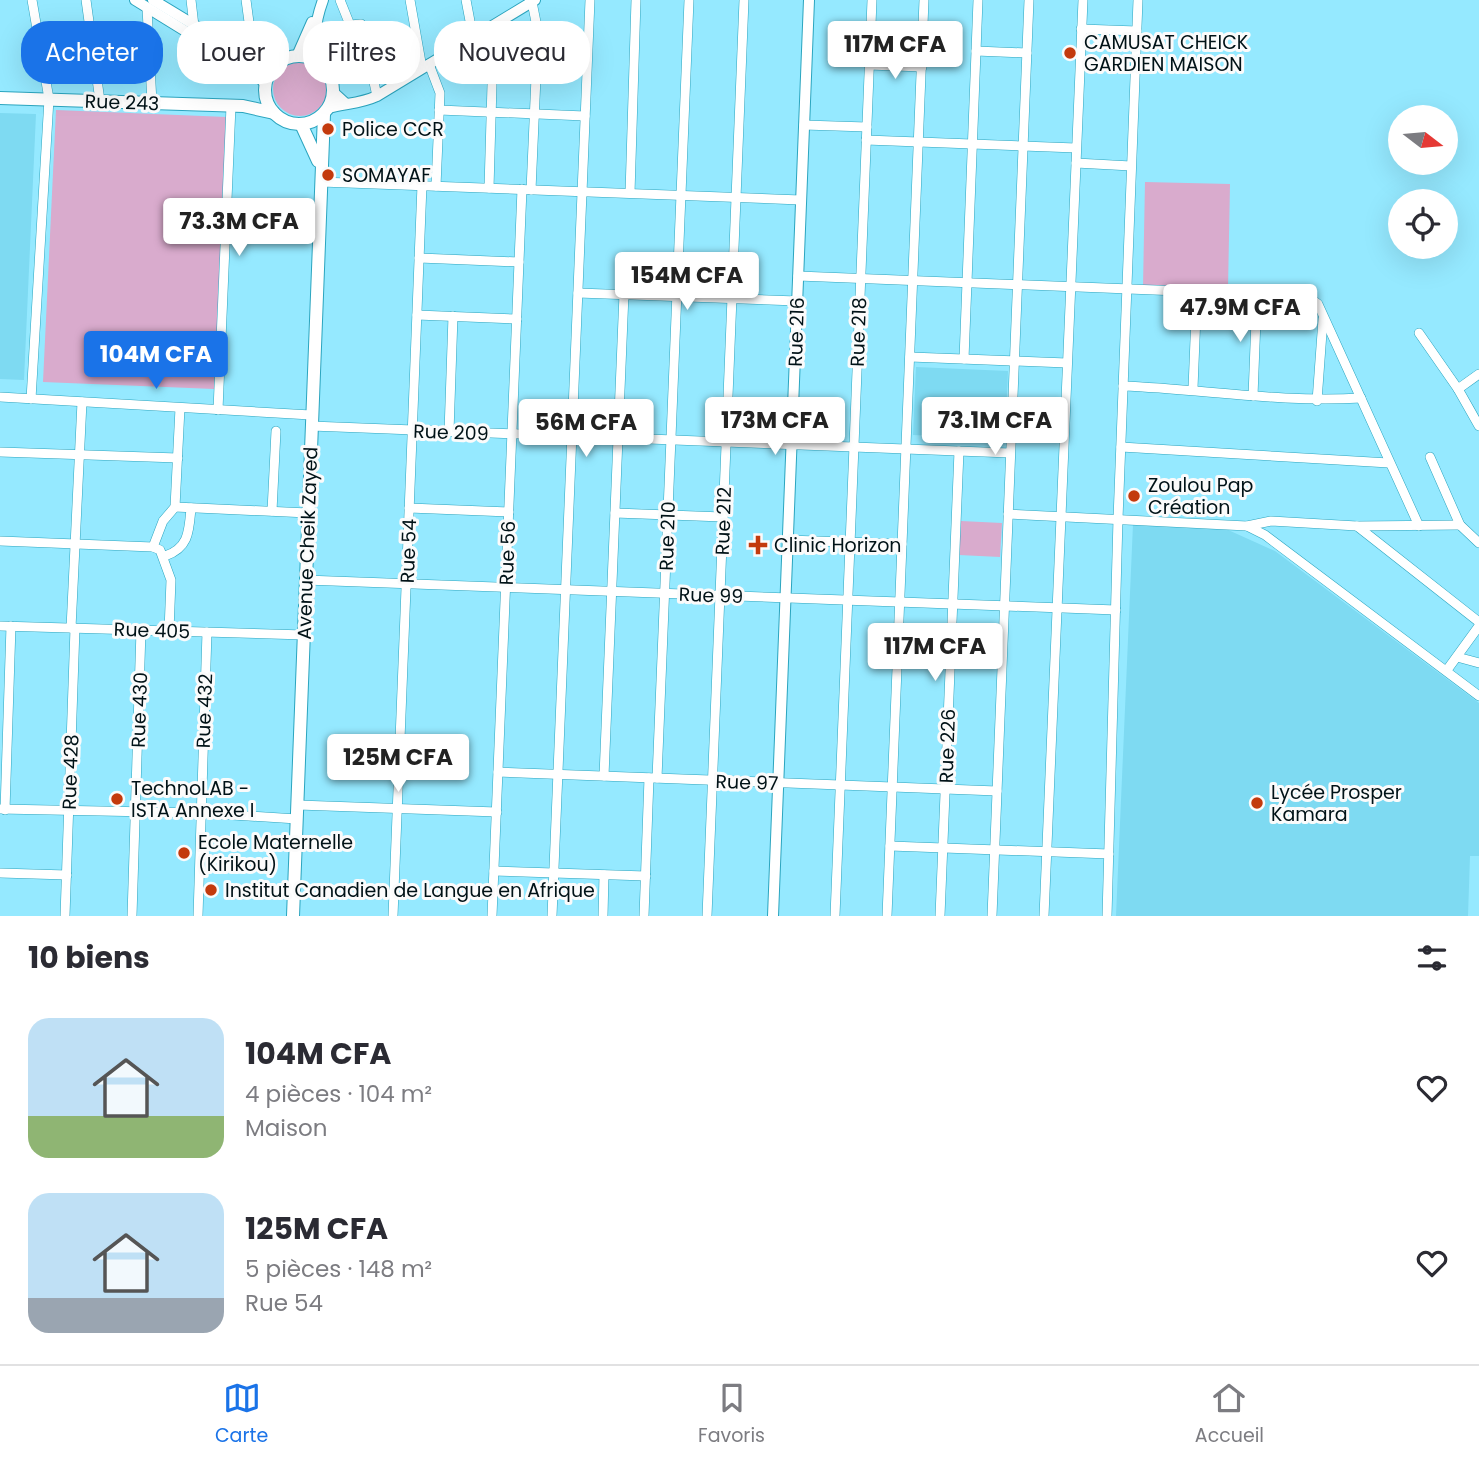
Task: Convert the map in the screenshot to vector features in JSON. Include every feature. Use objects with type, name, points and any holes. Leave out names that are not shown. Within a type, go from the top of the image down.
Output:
[{"type":"main road","points":[[289,60],[303,57]]},
{"type":"main road","points":[[237,106],[266,86],[274,113],[291,123],[301,124],[313,121],[326,111],[333,92],[332,84]]},
{"type":"main road","name":"Rue 243","points":[[0,97],[237,106],[274,113]]},
{"type":"main road","name":"Avenue Cheik Zayed","points":[[293,916],[321,176],[326,111]]},
{"type":"main road","name":"Avenue Cheik Zayed","points":[[301,124],[315,150],[321,176]]},
{"type":"street","points":[[30,399],[49,99],[32,0]]},
{"type":"street","points":[[86,0],[100,101]]},
{"type":"street","points":[[135,0],[150,4],[184,21]]},
{"type":"street","points":[[191,0],[193,21]]},
{"type":"street","points":[[246,0],[249,21]]},
{"type":"street","points":[[297,56],[322,0]]},
{"type":"street","points":[[316,21],[322,0]]},
{"type":"street","points":[[340,0],[350,25],[361,24],[377,96]]},
{"type":"street","points":[[410,0],[425,66],[440,93],[436,186]]},
{"type":"street","points":[[467,0],[474,21]]},
{"type":"street","points":[[552,916],[590,0]]},
{"type":"street","points":[[630,193],[636,0]]},
{"type":"street","name":"Rue 210","points":[[644,916],[665,593],[689,0]]},
{"type":"street","name":"Rue 212","points":[[707,916],[744,0]]},
{"type":"street","name":"Rue 216","points":[[772,916],[809,0]]},
{"type":"street","name":"Rue 218","points":[[835,916],[872,0]]},
{"type":"street","points":[[887,916],[924,0]]},
{"type":"street","points":[[964,359],[978,0]]},
{"type":"street","points":[[992,916],[1029,0]]},
{"type":"street","points":[[1044,916],[1083,0]]},
{"type":"street","points":[[1107,916],[1125,289],[1138,0]]},
{"type":"street","points":[[496,21],[519,4],[533,1]]},
{"type":"street","name":"Rue 56","points":[[492,916],[519,262],[534,114],[538,32],[533,1]]},
{"type":"street","points":[[150,4],[178,21]]},
{"type":"street","points":[[150,4],[152,103]]},
{"type":"street","points":[[1081,29],[1136,31]]},
{"type":"street","points":[[976,51],[1027,53]]},
{"type":"street","points":[[326,111],[345,103],[359,104],[377,96],[434,61]]},
{"type":"street","points":[[869,65],[922,67]]},
{"type":"street","points":[[489,188],[492,84]]},
{"type":"street","points":[[333,92],[345,103]]},
{"type":"street","points":[[218,410],[237,106]]},
{"type":"street","points":[[439,110],[585,116]]},
{"type":"street","points":[[804,125],[867,127]]},
{"type":"street","points":[[866,140],[1076,148]]},
{"type":"street","points":[[1076,163],[1131,166]]},
{"type":"street","points":[[321,176],[436,186],[802,200]]},
{"type":"street","name":"Rue 54","points":[[393,916],[422,185]]},
{"type":"street","points":[[419,258],[519,262]]},
{"type":"street","points":[[798,276],[1307,296],[1318,304],[1419,526]]},
{"type":"street","points":[[1193,388],[1197,292]]},
{"type":"street","points":[[578,293],[797,301]]},
{"type":"street","points":[[604,776],[624,294]]},
{"type":"street","points":[[1253,396],[1257,294]]},
{"type":"street","points":[[417,315],[517,319]]},
{"type":"street","points":[[449,432],[453,316]]},
{"type":"street","points":[[1317,401],[1323,317]]},
{"type":"street","points":[[1419,333],[1458,389],[1479,426]]},
{"type":"street","points":[[910,357],[1067,363]]},
{"type":"street","points":[[1458,389],[1479,374]]},
{"type":"street","points":[[1123,386],[1193,388],[1317,401],[1361,398]]},
{"type":"street","name":"Rue 209","points":[[0,397],[218,410],[412,430],[1010,453]]},
{"type":"street","name":"Rue 428","points":[[65,916],[75,544],[82,402]]},
{"type":"street","points":[[153,547],[163,521],[175,507],[180,408]]},
{"type":"street","points":[[272,511],[275,431]]},
{"type":"street","points":[[1121,447],[1389,463]]},
{"type":"street","name":"Rue 226","points":[[940,916],[959,451]]},
{"type":"street","points":[[0,452],[178,458]]},
{"type":"street","points":[[1430,457],[1464,528],[1479,543]]},
{"type":"street","points":[[175,507],[308,513]]},
{"type":"street","points":[[165,556],[179,551],[186,543],[191,508]]},
{"type":"street","points":[[409,508],[509,512]]},
{"type":"street","points":[[615,513],[723,517]]},
{"type":"street","points":[[1008,514],[1247,526],[1271,521],[1357,526],[1479,526]]},
{"type":"street","points":[[1247,526],[1265,535],[1479,696]]},
{"type":"street","points":[[1357,526],[1479,624],[1447,670]]},
{"type":"street","points":[[788,540],[902,544]]},
{"type":"street","points":[[0,541],[153,547],[165,556],[171,580],[169,631]]},
{"type":"street","name":"Rue 99","points":[[306,580],[1116,610]]},
{"type":"street","name":"Rue 405","points":[[0,625],[305,635]]},
{"type":"street","points":[[11,626],[2,809],[135,814],[201,813],[297,819]]},
{"type":"street","name":"Rue 430","points":[[132,916],[141,630]]},
{"type":"street","name":"Rue 432","points":[[198,916],[207,632]]},
{"type":"street","points":[[1457,657],[1479,663]]},
{"type":"street","name":"Rue 97","points":[[498,772],[997,791]]},
{"type":"street","points":[[298,805],[497,812]]},
{"type":"street","points":[[890,846],[1109,854]]},
{"type":"street","points":[[494,871],[646,876]]},
{"type":"street","points":[[0,873],[67,875]]},
{"type":"street","points":[[603,916],[604,875]]},
{"type":"shaded area","points":[[300,62],[303,63],[303,84],[326,84],[325,99],[319,108],[300,116],[281,108],[273,89],[274,84],[289,84],[289,65]]},
{"type":"shaded area","points":[[56,110],[227,117],[214,389],[43,382]]},
{"type":"shaded area","points":[[0,113],[36,114],[24,380],[0,379]]},
{"type":"shaded area","points":[[1145,182],[1230,184],[1228,289],[1143,287]]},
{"type":"shaded area","points":[[916,367],[1008,371],[1005,439],[913,435]]},
{"type":"shaded area","points":[[961,521],[1002,523],[1000,557],[959,555]]},
{"type":"shaded area","points":[[1133,524],[1226,529],[1275,551],[1479,703],[1479,856],[1470,856],[1468,916],[1116,916]]},
{"type":"place","name":"CAMUSAT CHEICK GARDIEN MAISON","points":[[1070,53]]},
{"type":"place","name":"Police CCR","points":[[328,129]]},
{"type":"place","name":"SOMAYAF","points":[[328,175]]},
{"type":"place","name":"Zoulou Pap Création","points":[[1134,496]]},
{"type":"place","name":"Clinic Horizon","points":[[758,545]]},
{"type":"place","name":"TechnoLAB - ISTA Annexe I","points":[[117,799]]},
{"type":"place","name":"Lycée Prosper Kamara","points":[[1257,803]]},
{"type":"place","name":"Ecole Maternelle (Kirikou)","points":[[184,853]]},
{"type":"place","name":"Institut Canadien de Langue en Afrique","points":[[211,890]]}]
